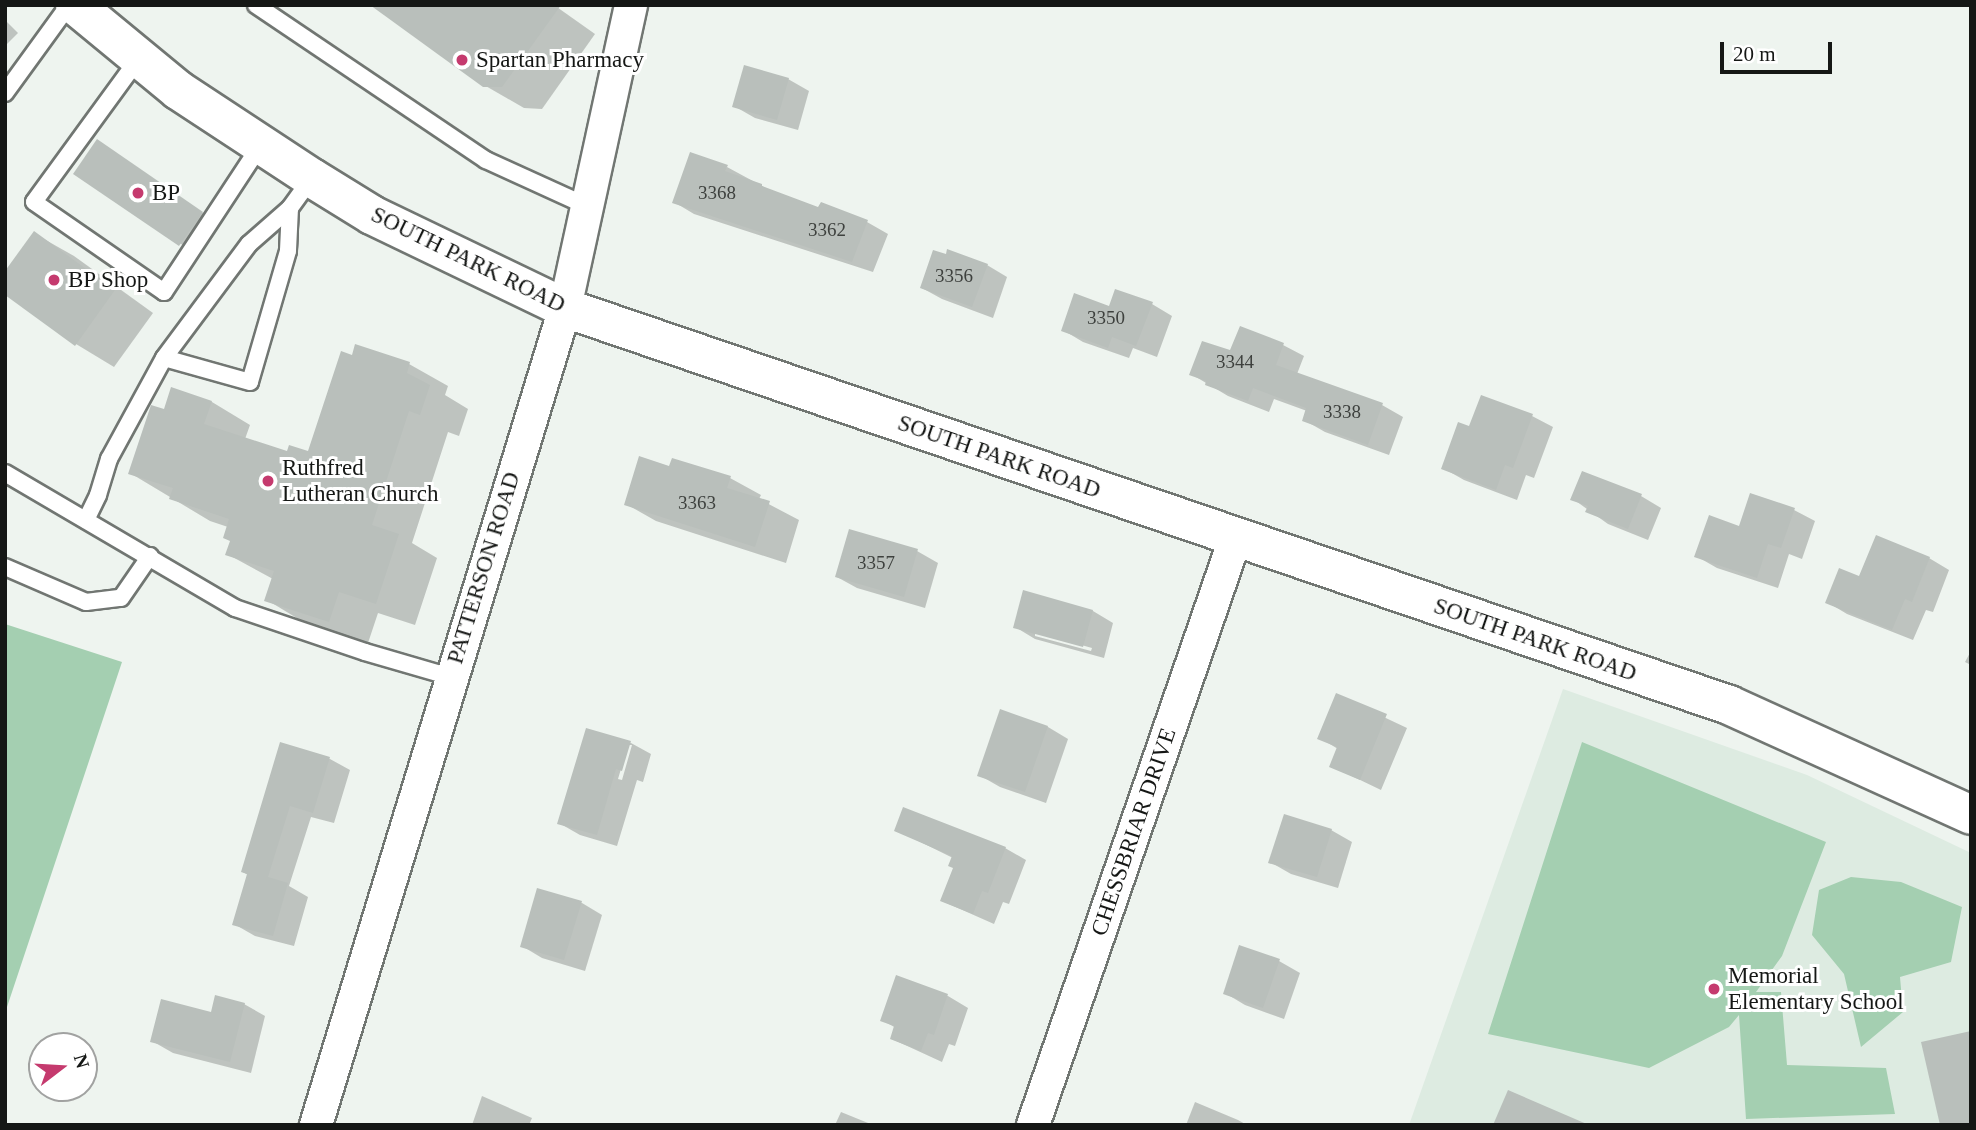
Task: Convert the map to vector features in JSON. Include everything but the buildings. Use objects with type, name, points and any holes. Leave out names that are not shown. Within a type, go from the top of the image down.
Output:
[{"type":"main road","name":"SOUTH PARK ROAD","points":[[75,5],[178,90],[260,146],[301,193],[372,215],[565,308],[1729,705],[1971,815]]},
{"type":"street","name":"PATTERSON ROAD","points":[[316,1125],[565,308],[631,5]]},
{"type":"street","name":"CHESSBRIAR DRIVE","points":[[1033,1125],[1236,539]]},
{"type":"lane","points":[[5,93],[69,5]]},
{"type":"lane","points":[[256,5],[486,160],[587,206]]},
{"type":"lane","points":[[139,58],[34,202],[164,292],[260,146]]},
{"type":"lane","points":[[86,520],[98,495],[109,459],[164,358],[249,244],[301,193]]},
{"type":"lane","points":[[164,358],[250,382],[288,251],[301,193]]},
{"type":"lane","points":[[5,473],[235,608],[365,652],[451,677]]},
{"type":"lane","points":[[5,567],[86,602],[121,598],[150,556]]},
{"type":"shaded area","name":"Memorial Elementary School","points":[[1563,689],[1807,775],[1971,853],[1971,1125],[1409,1125]]},
{"type":"green space","points":[[5,624],[122,662],[6,1010],[5,1009]]},
{"type":"green space","points":[[1582,742],[1826,842],[1782,956],[1756,992],[1781,992],[1787,1065],[1886,1068],[1895,1114],[1746,1119],[1739,1015],[1729,1027],[1649,1068],[1488,1034]]},
{"type":"green space","points":[[1851,877],[1901,882],[1962,907],[1951,962],[1900,977],[1903,1012],[1861,1047],[1844,974],[1812,935],[1819,890]]},
{"type":"place","name":"Spartan Pharmacy","points":[[462,60]]},
{"type":"place","name":"BP","points":[[138,193]]},
{"type":"place","name":"BP Shop","points":[[54,280]]},
{"type":"place","name":"Ruthfred Lutheran Church","points":[[268,481]]},
{"type":"place","name":"Memorial Elementary School","points":[[1714,989]]}]
